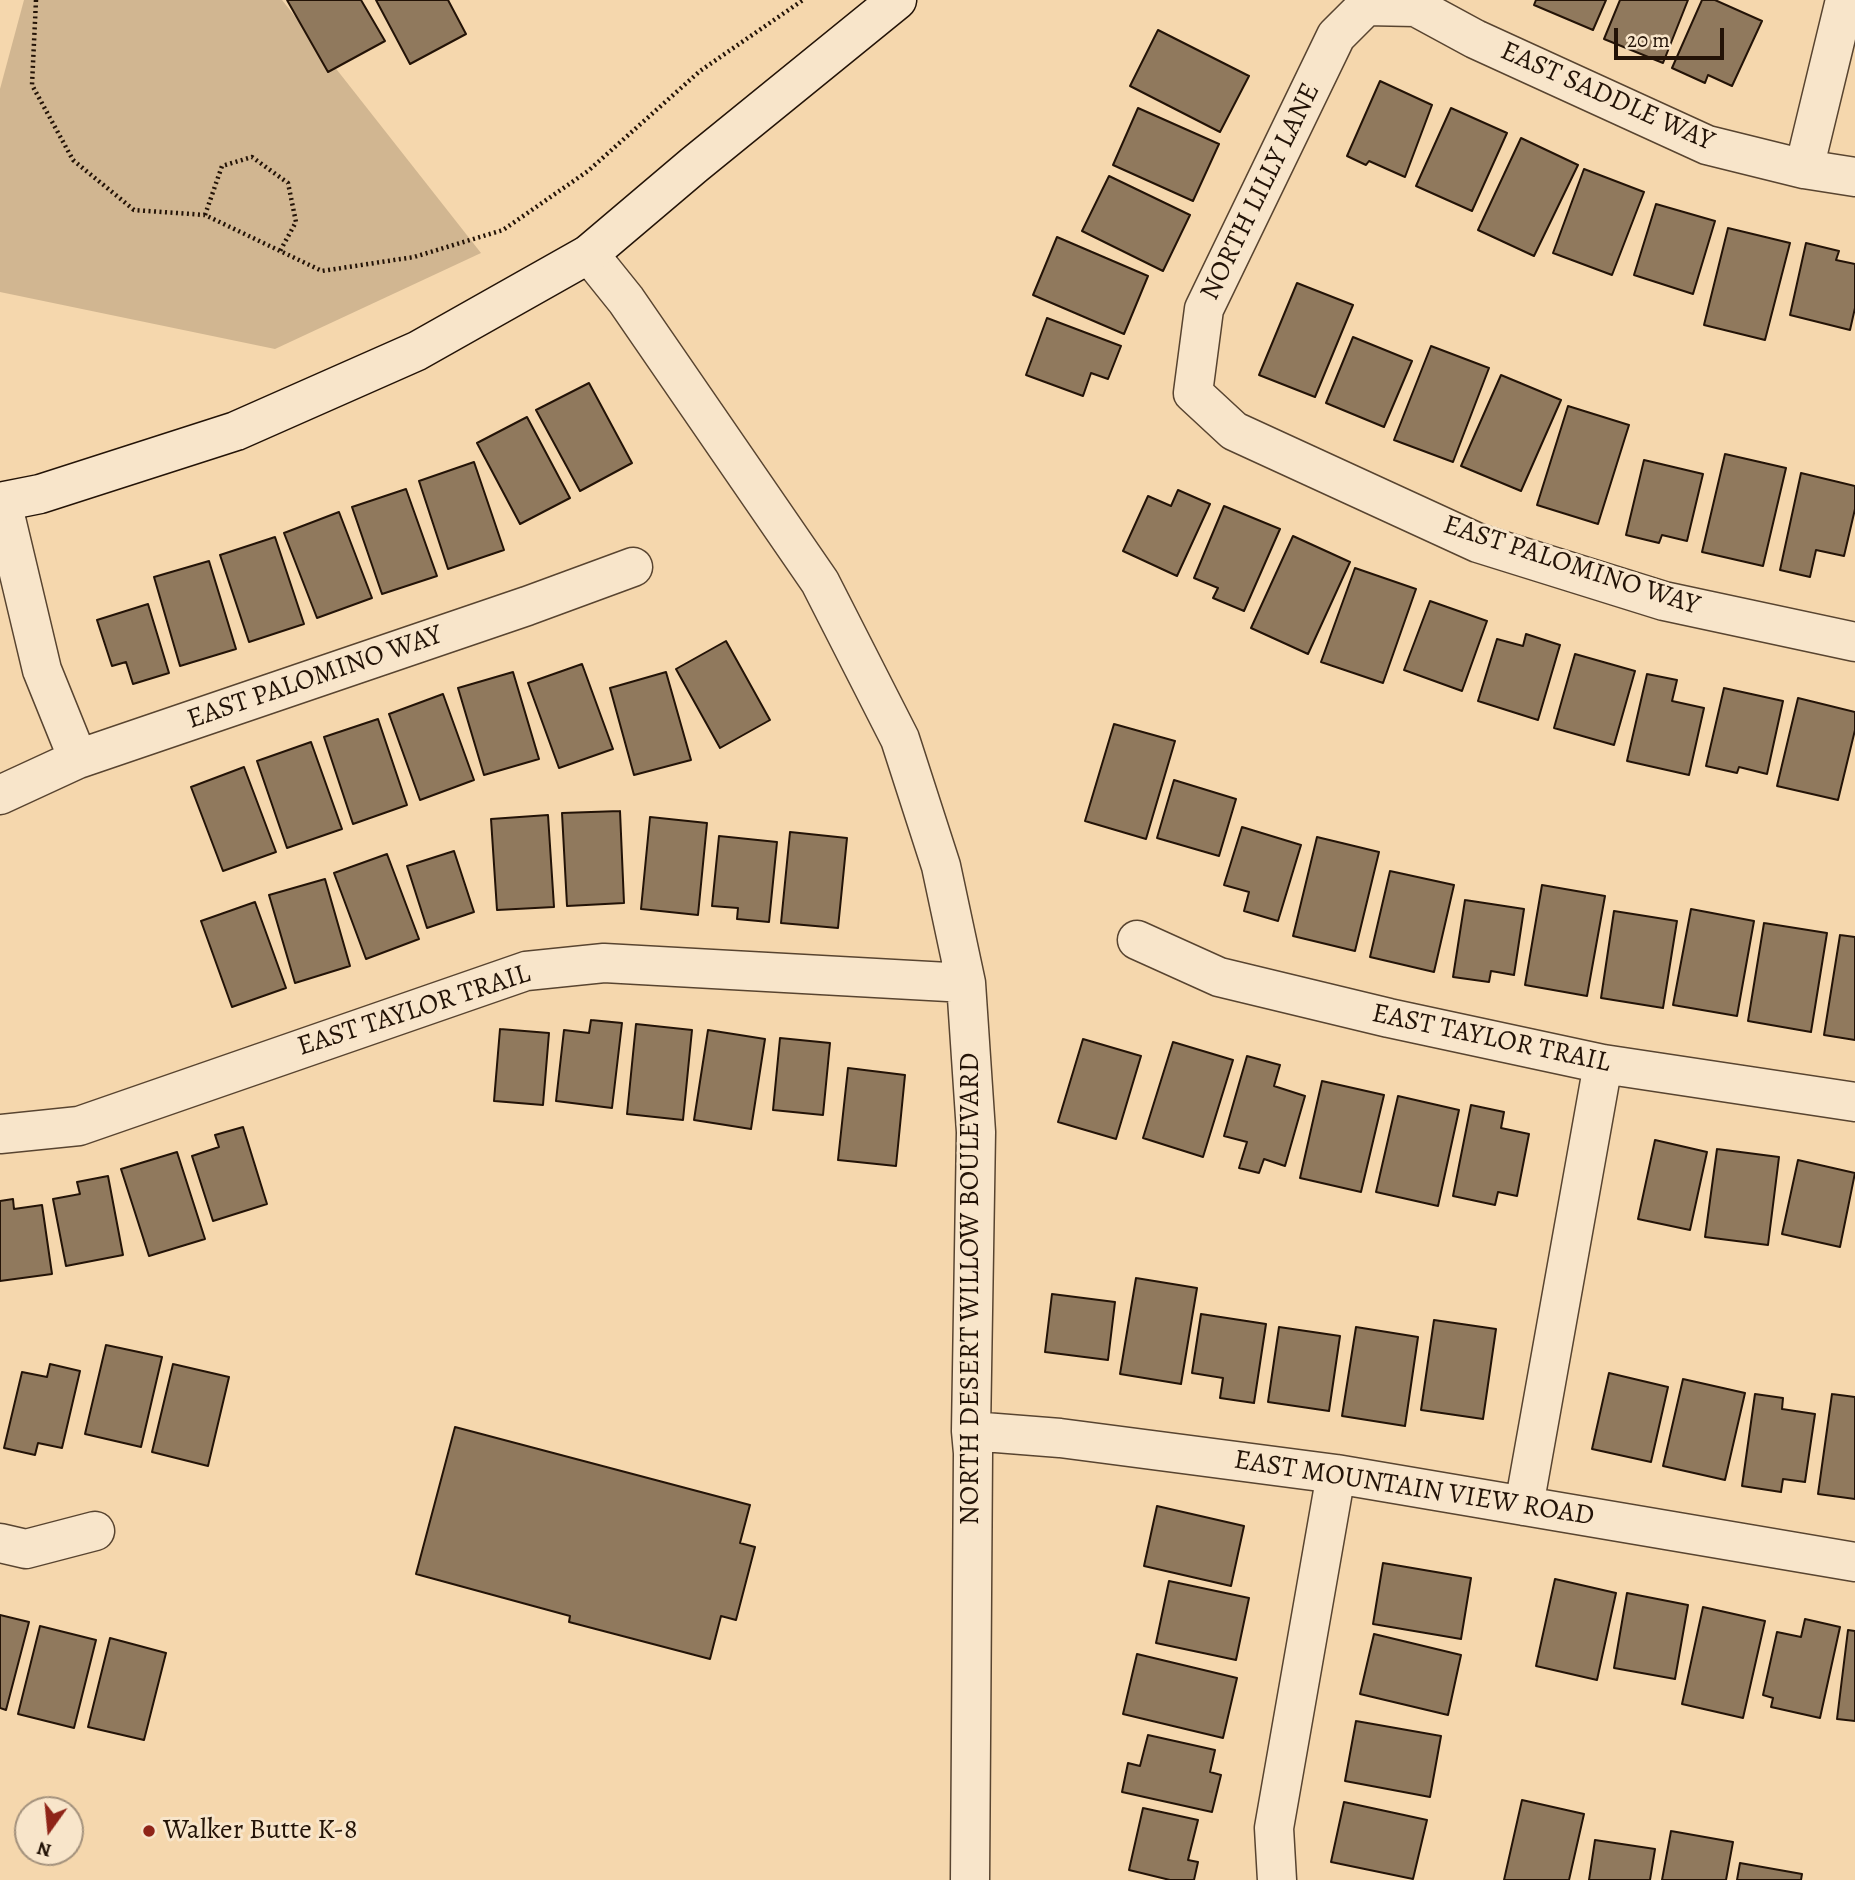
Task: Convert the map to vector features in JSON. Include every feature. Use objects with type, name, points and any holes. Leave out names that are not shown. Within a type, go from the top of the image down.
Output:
[{"type":"street","points":[[78,759],[42,670],[1,502],[40,494],[236,431],[416,351],[589,254],[897,0]]},
{"type":"street","points":[[1804,169],[1845,0]]},
{"type":"street","name":"EAST SADDLE WAY","points":[[1366,6],[1416,6],[1475,39],[1707,145],[1804,169],[1855,177]]},
{"type":"street","name":"NORTH LILLY LANE","points":[[1193,393],[1204,309],[1336,36],[1366,6]]},
{"type":"street","name":"NORTH DESERT WILLOW BOULEVARD","points":[[589,254],[626,300],[827,594],[900,739],[941,866],[965,983],[976,1132],[971,1431],[970,1880]]},
{"type":"street","name":"EAST PALOMINO WAY","points":[[1193,393],[1234,431],[1478,542],[1664,601],[1855,642]]},
{"type":"street","name":"EAST PALOMINO WAY","points":[[0,795],[78,759],[527,606],[633,567]]},
{"type":"street","name":"EAST TAYLOR TRAIL","points":[[1137,940],[1219,977],[1389,1018],[1603,1064],[1855,1102]]},
{"type":"street","name":"EAST TAYLOR TRAIL","points":[[0,1134],[79,1126],[526,971],[604,963],[965,983]]},
{"type":"street","points":[[1524,1506],[1603,1064]]},
{"type":"street","name":"EAST MOUNTAIN VIEW ROAD","points":[[971,1431],[1060,1438],[1336,1474],[1855,1562]]},
{"type":"street","points":[[1277,1880],[1274,1828],[1336,1474]]},
{"type":"street","points":[[0,1543],[26,1549],[95,1531]]},
{"type":"path","points":[[36,0],[32,85],[74,160],[134,209],[205,215],[322,271],[414,257],[503,230],[588,171],[700,71],[803,0]]},
{"type":"path","points":[[205,215],[222,166],[252,157],[288,183],[296,222],[280,251]]},
{"type":"shaded area","points":[[24,0],[282,0],[481,253],[275,349],[0,292],[0,89]]},
{"type":"building","points":[[287,0],[361,0],[385,41],[328,72]]},
{"type":"building","points":[[376,0],[448,0],[466,34],[410,64]]},
{"type":"building","points":[[1536,0],[1606,0],[1593,30],[1534,5]]},
{"type":"building","points":[[1620,0],[1688,0],[1663,63],[1604,39]]},
{"type":"building","points":[[1702,0],[1715,0],[1762,21],[1732,86],[1708,75],[1705,83],[1672,68]]},
{"type":"building","points":[[1158,30],[1249,76],[1220,132],[1130,86]]},
{"type":"building","points":[[1380,81],[1432,105],[1405,177],[1369,161],[1366,165],[1347,156]]},
{"type":"building","points":[[1138,108],[1219,144],[1193,201],[1113,165]]},
{"type":"building","points":[[1451,108],[1507,133],[1472,211],[1416,186]]},
{"type":"building","points":[[1521,138],[1578,165],[1534,256],[1478,230]]},
{"type":"building","points":[[1584,169],[1644,192],[1612,275],[1553,253]]},
{"type":"building","points":[[1109,176],[1190,215],[1163,271],[1082,231]]},
{"type":"building","points":[[1656,204],[1715,221],[1693,294],[1634,275]]},
{"type":"building","points":[[1728,228],[1790,243],[1765,340],[1704,325]]},
{"type":"building","points":[[1057,237],[1148,276],[1124,334],[1033,295]]},
{"type":"building","points":[[1806,243],[1839,251],[1836,260],[1855,264],[1855,308],[1850,330],[1790,315]]},
{"type":"building","points":[[1297,283],[1353,305],[1315,397],[1259,375]]},
{"type":"building","points":[[1047,318],[1121,346],[1108,379],[1091,373],[1083,396],[1026,375]]},
{"type":"building","points":[[1353,337],[1412,361],[1384,427],[1326,403]]},
{"type":"building","points":[[1431,346],[1489,368],[1453,462],[1394,440]]},
{"type":"building","points":[[1501,375],[1561,400],[1521,491],[1461,466]]},
{"type":"building","points":[[589,383],[632,463],[580,491],[536,410]]},
{"type":"building","points":[[1568,406],[1629,425],[1598,524],[1537,505]]},
{"type":"building","points":[[527,417],[570,498],[520,524],[477,443]]},
{"type":"building","points":[[1725,454],[1786,468],[1763,566],[1702,552]]},
{"type":"building","points":[[1644,460],[1703,474],[1687,541],[1662,535],[1659,543],[1626,535]]},
{"type":"building","points":[[474,462],[504,550],[448,569],[419,481]]},
{"type":"building","points":[[1801,473],[1855,486],[1855,509],[1844,556],[1816,550],[1810,577],[1780,570]]},
{"type":"building","points":[[406,489],[437,576],[382,594],[352,507]]},
{"type":"building","points":[[1178,490],[1210,504],[1177,576],[1123,551],[1148,496],[1171,506]]},
{"type":"building","points":[[1224,506],[1280,529],[1244,611],[1213,598],[1218,588],[1194,578]]},
{"type":"building","points":[[339,512],[372,598],[317,618],[284,533]]},
{"type":"building","points":[[1293,536],[1350,562],[1308,654],[1251,628]]},
{"type":"building","points":[[275,537],[304,624],[249,642],[220,555]]},
{"type":"building","points":[[209,561],[236,649],[180,666],[154,577]]},
{"type":"building","points":[[1355,568],[1416,589],[1383,683],[1321,662]]},
{"type":"building","points":[[1430,601],[1487,621],[1462,691],[1404,670]]},
{"type":"building","points":[[148,604],[169,673],[133,684],[126,662],[112,666],[97,620]]},
{"type":"building","points":[[1526,634],[1560,645],[1538,720],[1478,701],[1497,639],[1523,646]]},
{"type":"building","points":[[726,641],[770,720],[720,748],[676,669]]},
{"type":"building","points":[[1575,654],[1635,671],[1614,745],[1554,728]]},
{"type":"building","points":[[582,664],[613,749],[559,768],[528,683]]},
{"type":"building","points":[[513,672],[539,759],[484,775],[458,688]]},
{"type":"building","points":[[666,672],[691,760],[634,775],[610,688]]},
{"type":"building","points":[[1647,674],[1677,680],[1672,701],[1704,708],[1689,775],[1627,761]]},
{"type":"building","points":[[1724,688],[1783,701],[1767,774],[1739,767],[1737,773],[1706,766]]},
{"type":"building","points":[[443,694],[474,780],[420,800],[389,714]]},
{"type":"building","points":[[1798,698],[1855,712],[1855,730],[1838,800],[1777,786]]},
{"type":"building","points":[[378,719],[407,805],[353,824],[324,737]]},
{"type":"building","points":[[1114,724],[1175,741],[1146,839],[1085,821]]},
{"type":"building","points":[[311,742],[342,829],[287,848],[257,761]]},
{"type":"building","points":[[244,767],[276,852],[223,871],[191,787]]},
{"type":"building","points":[[1174,780],[1236,799],[1219,856],[1157,838]]},
{"type":"building","points":[[620,811],[624,903],[567,906],[562,813]]},
{"type":"building","points":[[548,815],[554,907],[497,910],[491,819]]},
{"type":"building","points":[[650,817],[707,823],[698,915],[641,909]]},
{"type":"building","points":[[1242,827],[1301,845],[1278,921],[1244,911],[1249,892],[1224,885]]},
{"type":"building","points":[[790,832],[847,838],[838,928],[781,923]]},
{"type":"building","points":[[719,836],[777,842],[769,922],[737,919],[738,908],[712,906]]},
{"type":"building","points":[[1317,837],[1379,852],[1355,951],[1293,936]]},
{"type":"building","points":[[454,851],[474,912],[427,928],[407,866]]},
{"type":"building","points":[[387,854],[419,939],[366,959],[334,873]]},
{"type":"building","points":[[1390,871],[1454,885],[1434,972],[1370,957]]},
{"type":"building","points":[[325,879],[350,966],[295,983],[269,895]]},
{"type":"building","points":[[1542,885],[1605,896],[1587,996],[1525,985]]},
{"type":"building","points":[[1465,900],[1524,909],[1514,975],[1491,971],[1489,982],[1453,977]]},
{"type":"building","points":[[255,902],[286,988],[232,1007],[201,921]]},
{"type":"building","points":[[1691,909],[1754,921],[1737,1016],[1673,1005]]},
{"type":"building","points":[[1614,911],[1677,921],[1663,1008],[1601,998]]},
{"type":"building","points":[[1764,923],[1827,933],[1811,1032],[1748,1021]]},
{"type":"building","points":[[1840,935],[1855,937],[1855,1040],[1824,1035]]},
{"type":"building","points":[[591,1020],[622,1023],[612,1108],[556,1101],[564,1030],[589,1033]]},
{"type":"building","points":[[636,1024],[692,1030],[683,1120],[627,1114]]},
{"type":"building","points":[[500,1029],[549,1033],[543,1105],[494,1101]]},
{"type":"building","points":[[708,1030],[765,1039],[751,1129],[694,1120]]},
{"type":"building","points":[[780,1038],[830,1043],[823,1115],[773,1110]]},
{"type":"building","points":[[1083,1039],[1141,1056],[1116,1139],[1058,1122]]},
{"type":"building","points":[[1173,1042],[1233,1060],[1203,1157],[1143,1138]]},
{"type":"building","points":[[1247,1056],[1280,1065],[1274,1086],[1305,1096],[1285,1166],[1264,1159],[1259,1173],[1239,1168],[1247,1142],[1224,1136]]},
{"type":"building","points":[[848,1068],[905,1075],[896,1166],[838,1160]]},
{"type":"building","points":[[1322,1081],[1384,1095],[1361,1192],[1300,1178]]},
{"type":"building","points":[[1398,1096],[1459,1110],[1438,1206],[1376,1192]]},
{"type":"building","points":[[1471,1105],[1504,1112],[1501,1128],[1529,1134],[1517,1196],[1498,1192],[1495,1205],[1453,1196]]},
{"type":"building","points":[[243,1127],[267,1204],[213,1221],[192,1156],[219,1147],[215,1135]]},
{"type":"building","points":[[1655,1140],[1707,1152],[1690,1230],[1638,1219]]},
{"type":"building","points":[[1717,1149],[1779,1157],[1768,1245],[1705,1237]]},
{"type":"building","points":[[177,1152],[205,1239],[149,1256],[121,1169]]},
{"type":"building","points":[[1798,1160],[1855,1173],[1840,1247],[1782,1234]]},
{"type":"building","points":[[108,1176],[123,1255],[66,1266],[53,1199],[80,1194],[77,1182]]},
{"type":"building","points":[[13,1199],[14,1209],[42,1205],[52,1274],[0,1281],[0,1201]]},
{"type":"building","points":[[1136,1278],[1197,1288],[1181,1384],[1120,1374]]},
{"type":"building","points":[[1052,1294],[1115,1302],[1108,1360],[1045,1352]]},
{"type":"building","points":[[1201,1314],[1266,1324],[1254,1403],[1220,1398],[1223,1378],[1192,1373]]},
{"type":"building","points":[[1434,1320],[1496,1329],[1483,1419],[1421,1410]]},
{"type":"building","points":[[1279,1327],[1340,1336],[1329,1411],[1268,1402]]},
{"type":"building","points":[[1356,1327],[1418,1337],[1405,1426],[1342,1416]]},
{"type":"building","points":[[106,1345],[162,1357],[141,1447],[85,1434]]},
{"type":"building","points":[[50,1364],[80,1371],[62,1448],[38,1443],[35,1455],[4,1448],[22,1372],[47,1377]]},
{"type":"building","points":[[173,1364],[229,1377],[208,1466],[152,1452]]},
{"type":"building","points":[[1609,1373],[1668,1387],[1651,1462],[1592,1449]]},
{"type":"building","points":[[1683,1379],[1745,1393],[1725,1480],[1663,1466]]},
{"type":"building","points":[[1755,1394],[1783,1398],[1782,1409],[1815,1414],[1805,1482],[1783,1479],[1781,1492],[1742,1486]]},
{"type":"building","points":[[1832,1394],[1855,1397],[1855,1499],[1818,1494]]},
{"type":"building","points":[[455,1427],[750,1505],[740,1543],[755,1547],[736,1620],[721,1616],[710,1659],[569,1622],[570,1616],[416,1574]]},
{"type":"building","points":[[1157,1506],[1244,1526],[1231,1586],[1144,1566]]},
{"type":"building","points":[[1383,1563],[1471,1578],[1461,1639],[1373,1624]]},
{"type":"building","points":[[1555,1579],[1616,1593],[1597,1680],[1536,1666]]},
{"type":"building","points":[[1169,1581],[1249,1598],[1236,1660],[1156,1643]]},
{"type":"building","points":[[1627,1593],[1688,1605],[1675,1679],[1614,1668]]},
{"type":"building","points":[[1703,1607],[1765,1621],[1743,1718],[1682,1704]]},
{"type":"building","points":[[0,1615],[29,1622],[6,1710],[0,1708]]},
{"type":"building","points":[[1805,1619],[1840,1627],[1820,1718],[1771,1707],[1773,1698],[1763,1695],[1777,1632],[1801,1637]]},
{"type":"building","points":[[40,1626],[96,1640],[74,1728],[18,1714]]},
{"type":"building","points":[[1848,1630],[1855,1631],[1855,1721],[1837,1719]]},
{"type":"building","points":[[1374,1634],[1461,1655],[1448,1715],[1360,1694]]},
{"type":"building","points":[[110,1638],[166,1653],[144,1740],[88,1727]]},
{"type":"building","points":[[1137,1654],[1237,1678],[1223,1738],[1123,1714]]},
{"type":"building","points":[[1356,1721],[1441,1736],[1430,1797],[1345,1781]]},
{"type":"building","points":[[1148,1735],[1215,1750],[1210,1772],[1221,1775],[1212,1812],[1122,1792],[1128,1763],[1140,1766]]},
{"type":"building","points":[[1522,1800],[1584,1814],[1569,1880],[1504,1880]]},
{"type":"building","points":[[1344,1802],[1427,1820],[1413,1879],[1331,1862]]},
{"type":"building","points":[[1143,1808],[1198,1820],[1188,1860],[1198,1862],[1194,1880],[1170,1880],[1129,1870]]},
{"type":"building","points":[[1671,1831],[1733,1842],[1726,1880],[1662,1880]]},
{"type":"building","points":[[1595,1840],[1655,1849],[1650,1880],[1589,1880]]},
{"type":"building","points":[[1740,1863],[1802,1874],[1801,1880],[1737,1880]]},
{"type":"place","name":"Walker Butte K-8","points":[[149,1831]]}]
